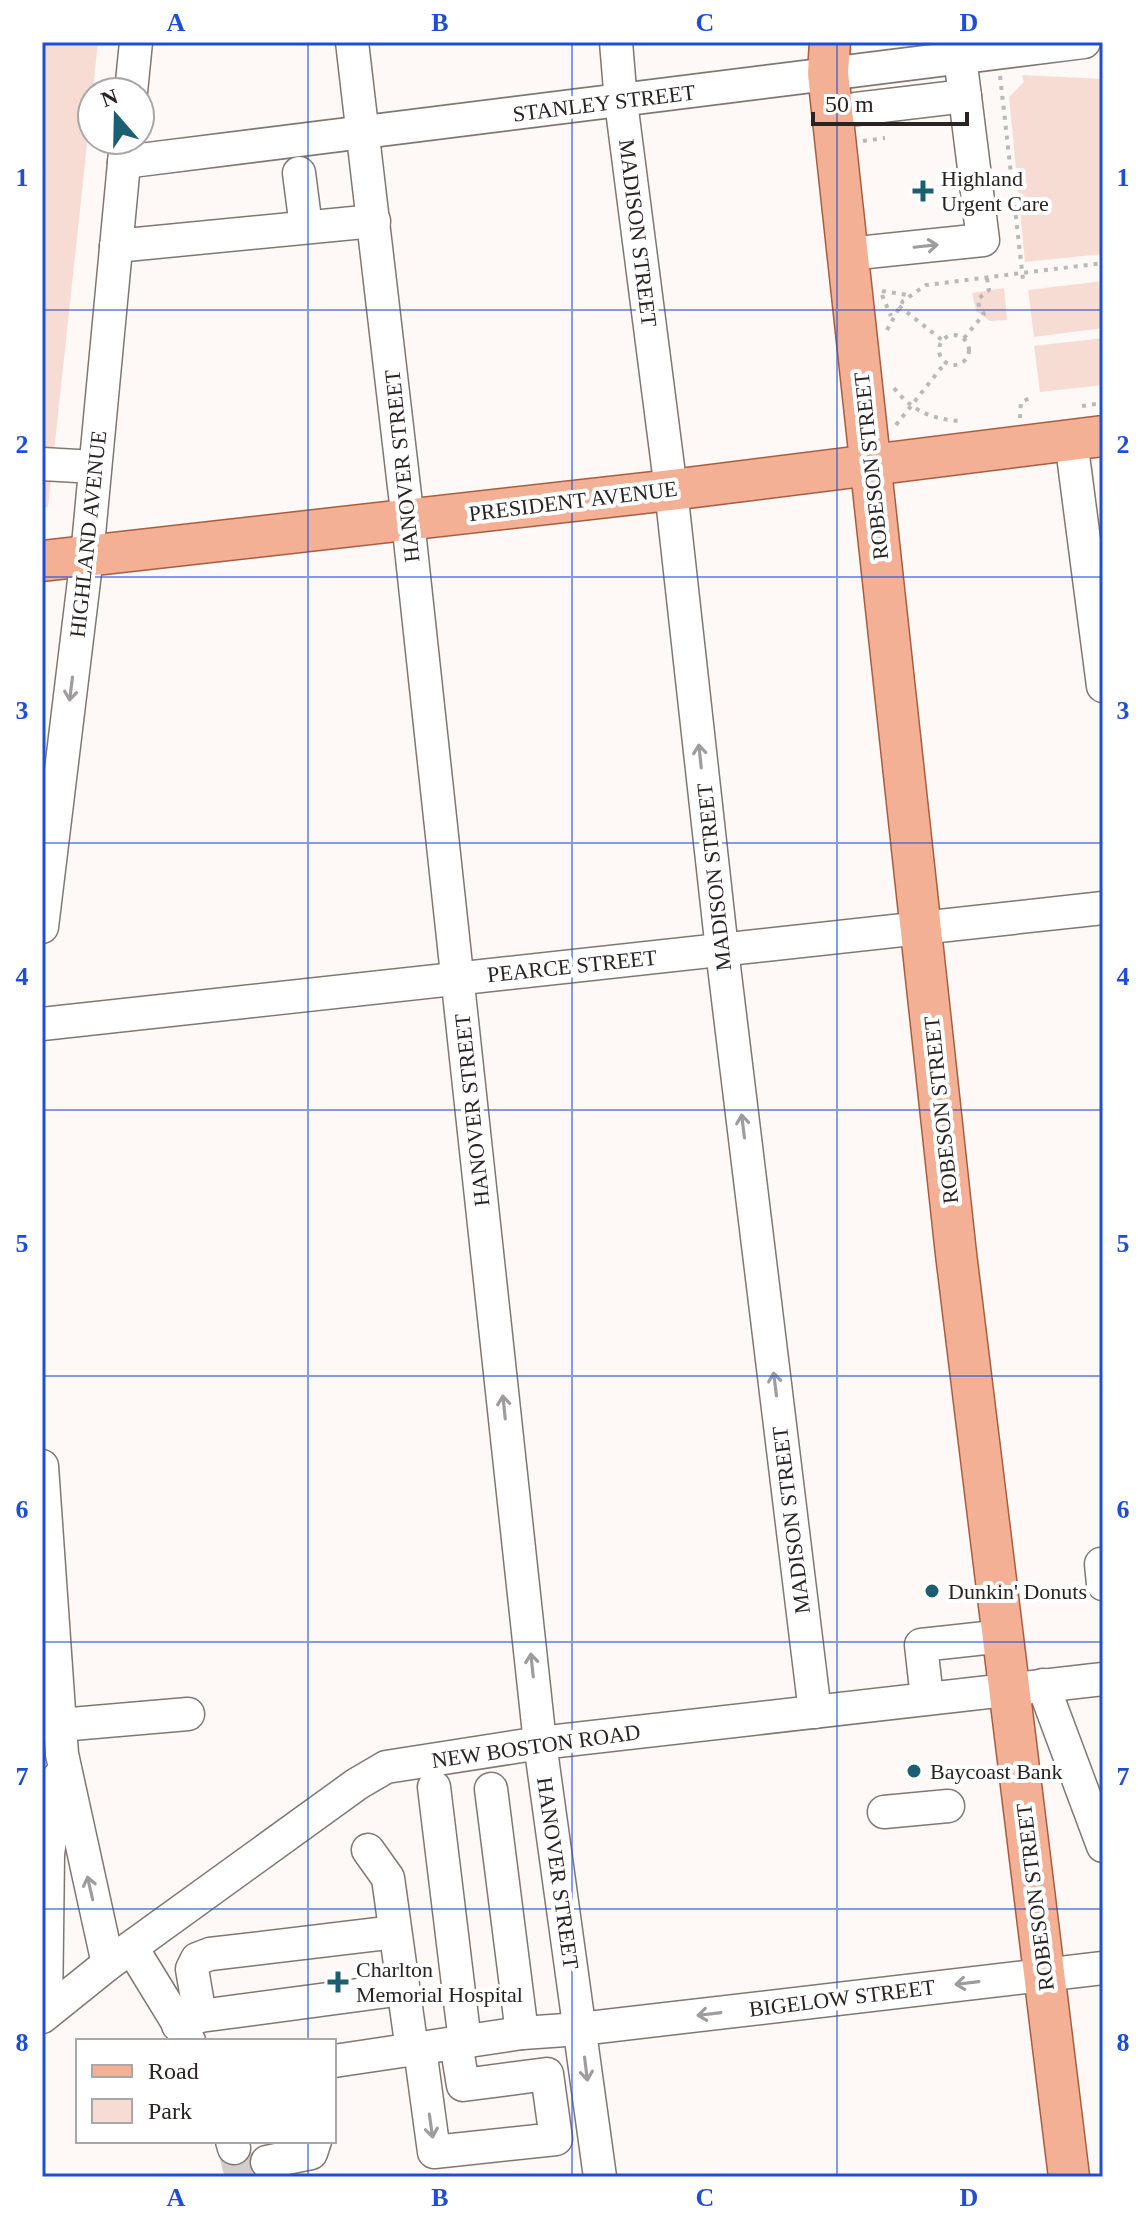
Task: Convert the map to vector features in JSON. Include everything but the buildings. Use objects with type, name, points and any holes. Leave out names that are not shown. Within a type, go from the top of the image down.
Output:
[{"type":"main road","name":"ROBESON STREET","points":[[829,57],[956,1254],[1004,1636],[1027,1686],[1044,1974],[1069,2177]]},
{"type":"main road","name":"PRESIDENT AVENUE","points":[[42,561],[671,490],[871,463],[1082,428]]},
{"type":"street","points":[[133,76],[136,42]]},
{"type":"street","name":"HANOVER STREET","points":[[352,42],[408,521],[540,1743],[600,2177]]},
{"type":"street","name":"MADISON STREET","points":[[616,42],[815,1712]]},
{"type":"street","name":"STANLEY STREET","points":[[156,149],[364,133],[621,102],[829,57],[960,57],[1084,42]]},
{"type":"street","points":[[848,254],[983,240],[960,57]]},
{"type":"street","points":[[856,109],[965,96]]},
{"type":"street","name":"HIGHLAND AVENUE","points":[[42,927],[87,556],[125,156]]},
{"type":"street","points":[[299,173],[306,227]]},
{"type":"street","points":[[116,246],[374,221]]},
{"type":"street","points":[[1082,428],[1103,686]]},
{"type":"street","points":[[42,464],[95,467]]},
{"type":"street","name":"PEARCE STREET","points":[[42,1024],[1103,908]]},
{"type":"street","points":[[42,1466],[56,1739],[48,1854],[44,2015]]},
{"type":"street","points":[[927,1698],[921,1645],[1004,1636]]},
{"type":"street","name":"NEW BOSTON ROAD","points":[[44,2015],[357,1784],[386,1767],[540,1743],[1103,1679]]},
{"type":"street","points":[[1027,1686],[1103,1846]]},
{"type":"street","points":[[56,1739],[188,1714]]},
{"type":"street","points":[[56,1739],[120,1956],[189,2027]]},
{"type":"street","points":[[368,1850],[388,1878],[403,1989],[434,2152],[556,2139],[547,2074],[463,2085],[434,1787]]},
{"type":"street","points":[[491,1789],[522,2033]]},
{"type":"street","points":[[887,1817],[948,1812]]},
{"type":"street","points":[[189,2027],[192,1969],[197,1959],[210,1954],[395,1932]]},
{"type":"street","name":"BIGELOW STREET","points":[[336,2061],[522,2033],[580,2029],[1103,1968]]},
{"type":"street","points":[[189,2027],[403,1989]]},
{"type":"street","points":[[267,2162],[311,2153],[314,2143]]},
{"type":"path","points":[[1000,70],[1023,280]]},
{"type":"path","points":[[884,342],[899,306],[926,285],[1103,263]]},
{"type":"path","points":[[963,339],[984,314],[978,299],[989,290],[987,278]]},
{"type":"path","points":[[873,285],[885,299],[892,318]]},
{"type":"path","points":[[879,290],[909,296]]},
{"type":"path","points":[[899,306],[942,340]]},
{"type":"path","points":[[953,335],[963,339],[969,349],[966,359],[958,365],[945,363],[938,352],[942,340],[953,335]]},
{"type":"path","points":[[895,426],[945,363]]},
{"type":"path","points":[[891,380],[894,389],[919,412],[941,420],[975,420]]},
{"type":"path","points":[[1023,426],[1021,402],[1033,397]]},
{"type":"path","points":[[1082,428],[1103,403]]},
{"type":"path","points":[[1020,414],[1030,413]]},
{"type":"green space","points":[[42,42],[98,42],[94,76],[76,76],[76,156],[86,156],[48,507],[42,508]]},
{"type":"green space","points":[[1022,75],[1103,79],[1103,254],[1025,262],[1009,97],[1024,82]]},
{"type":"green space","points":[[1103,281],[1103,328],[1034,337],[1028,290]]},
{"type":"green space","points":[[1004,288],[1007,320],[990,321],[976,311],[972,293]]},
{"type":"green space","points":[[1103,338],[1103,385],[1040,392],[1034,346]]},
{"type":"tunnel","points":[[234,2148],[238,2166],[267,2162]]},
{"type":"place","name":"Highland Urgent Care","points":[[923,191]]},
{"type":"place","name":"Dunkin' Donuts","points":[[932,1591]]},
{"type":"place","name":"Baycoast Bank","points":[[914,1771]]},
{"type":"place","name":"Charlton Memorial Hospital","points":[[338,1982]]}]
